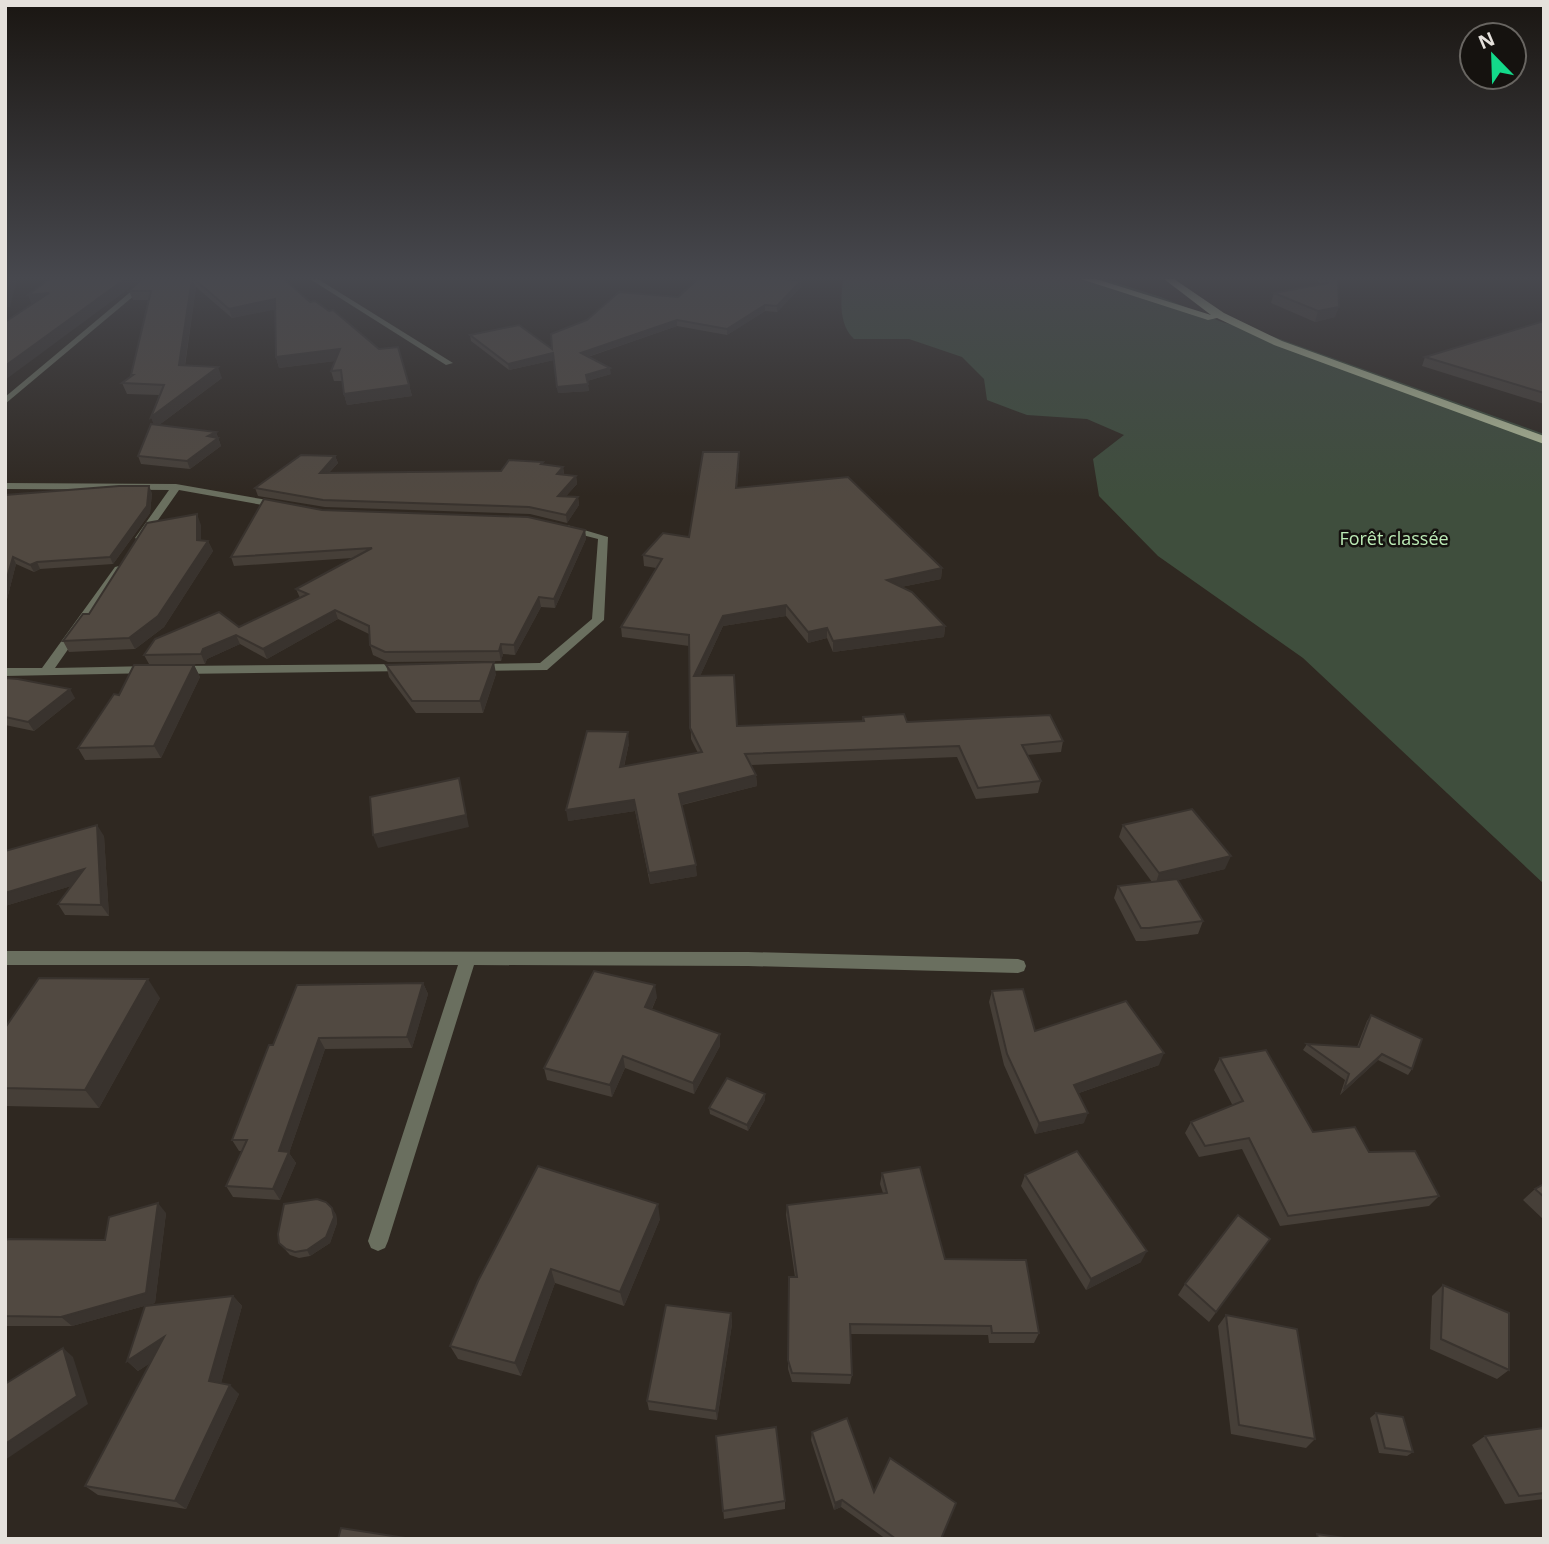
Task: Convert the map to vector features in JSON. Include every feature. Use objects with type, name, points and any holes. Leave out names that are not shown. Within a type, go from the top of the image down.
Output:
[{"type":"highway","points":[[1305,351],[1544,440]]},
{"type":"street","points":[[5,402],[65,351]]},
{"type":"street","points":[[430,351],[449,363]]},
{"type":"street","points":[[5,486],[176,487],[298,509]]},
{"type":"street","points":[[130,552],[176,487]]},
{"type":"street","points":[[460,668],[543,667],[598,620],[603,537],[554,525]]},
{"type":"street","points":[[47,670],[122,564]]},
{"type":"street","points":[[5,672],[419,668]]},
{"type":"street","points":[[5,958],[748,959],[1018,966]]},
{"type":"street","points":[[378,1241],[467,958]]},
{"type":"green space","name":"Forêt classée","points":[[944,351],[1313,351],[1544,434],[1544,884],[1303,658],[1158,556],[1099,496],[1093,459],[1124,435],[1087,419],[1027,415],[987,400],[984,379],[962,357]]},
{"type":"building","points":[[5,351],[26,351],[5,366]]},
{"type":"building","points":[[137,351],[181,351],[179,365],[218,367],[151,417],[164,385],[122,383],[131,375]]},
{"type":"building","points":[[276,351],[324,351],[276,357]]},
{"type":"building","points":[[339,351],[399,351],[409,385],[344,394],[341,370],[331,371]]},
{"type":"building","points":[[491,351],[587,351],[581,353],[610,368],[586,375],[588,384],[557,387],[553,353],[508,364]]},
{"type":"building","points":[[1445,351],[1544,351],[1544,393],[1425,357]]},
{"type":"building","points":[[151,424],[216,432],[208,436],[218,438],[187,461],[138,456]]},
{"type":"building","points":[[703,452],[739,452],[736,488],[848,477],[942,568],[887,580],[912,592],[945,626],[833,641],[827,628],[808,632],[786,605],[723,616],[694,676],[734,675],[737,726],[864,721],[863,717],[904,714],[907,722],[1050,715],[1063,741],[1022,745],[1041,781],[978,788],[959,746],[745,754],[756,775],[679,794],[696,865],[649,873],[634,800],[566,810],[587,731],[628,732],[620,767],[702,752],[690,728],[689,635],[621,627],[662,559],[643,555],[663,533],[689,537]]},
{"type":"building","points":[[301,455],[335,456],[320,473],[501,471],[509,460],[543,462],[541,464],[563,467],[557,474],[576,476],[558,496],[578,497],[566,515],[529,507],[323,500],[255,488]]},
{"type":"building","points":[[149,486],[147,506],[110,557],[37,562],[30,565],[13,557],[5,585],[5,495]]},
{"type":"building","points":[[264,499],[322,510],[528,517],[585,530],[554,599],[539,597],[514,645],[501,644],[499,651],[385,652],[370,645],[369,626],[335,610],[263,649],[236,635],[203,649],[201,654],[144,655],[155,639],[219,612],[239,627],[308,594],[296,589],[372,548],[231,557]]},
{"type":"building","points":[[197,514],[197,540],[208,541],[158,616],[129,638],[63,641],[83,614],[89,614],[147,523]]},
{"type":"building","points":[[494,662],[480,701],[412,701],[386,665]]},
{"type":"building","points":[[134,665],[194,665],[154,746],[78,748],[114,694],[119,695]]},
{"type":"building","points":[[5,678],[70,689],[28,722],[5,717]]},
{"type":"building","points":[[459,778],[466,815],[373,835],[370,797]]},
{"type":"building","points":[[1192,809],[1231,856],[1159,873],[1123,825]]},
{"type":"building","points":[[97,825],[101,905],[58,904],[84,869],[5,893],[5,851]]},
{"type":"building","points":[[1177,879],[1203,921],[1141,928],[1118,886]]},
{"type":"building","points":[[594,971],[655,985],[645,1007],[720,1034],[693,1083],[623,1056],[610,1085],[544,1068]]},
{"type":"building","points":[[39,978],[148,979],[85,1090],[5,1088],[5,1028]]},
{"type":"building","points":[[423,983],[407,1037],[319,1038],[279,1151],[289,1152],[273,1189],[226,1186],[247,1140],[232,1140],[269,1045],[273,1045],[297,985]]},
{"type":"building","points":[[1023,989],[1035,1031],[1126,1001],[1164,1053],[1074,1085],[1088,1113],[1039,1123],[1007,1054],[992,991]]},
{"type":"building","points":[[1371,1015],[1422,1039],[1412,1069],[1382,1054],[1344,1089],[1349,1074],[1307,1044],[1359,1047]]},
{"type":"building","points":[[1266,1050],[1313,1132],[1355,1127],[1369,1152],[1415,1151],[1439,1196],[1288,1216],[1249,1138],[1205,1146],[1191,1122],[1243,1101],[1220,1058]]},
{"type":"building","points":[[727,1078],[765,1094],[747,1125],[709,1108]]},
{"type":"building","points":[[1077,1151],[1147,1251],[1091,1279],[1025,1175]]},
{"type":"building","points":[[538,1166],[658,1204],[620,1292],[551,1269],[515,1363],[450,1346],[478,1281]]},
{"type":"building","points":[[920,1167],[945,1259],[1026,1260],[1039,1333],[992,1333],[991,1326],[850,1324],[852,1375],[792,1373],[788,1360],[789,1277],[797,1277],[787,1205],[887,1193],[882,1173]]},
{"type":"building","points":[[1544,1184],[1544,1197],[1535,1189]]},
{"type":"building","points":[[317,1199],[332,1208],[334,1217],[326,1237],[307,1250],[295,1252],[286,1249],[279,1243],[278,1234],[284,1204]]},
{"type":"building","points":[[158,1203],[146,1293],[61,1317],[5,1316],[5,1240],[105,1240],[109,1217]]},
{"type":"building","points":[[1238,1215],[1270,1239],[1216,1312],[1185,1284]]},
{"type":"building","points":[[1443,1285],[1509,1313],[1509,1370],[1441,1339]]},
{"type":"building","points":[[233,1296],[209,1381],[230,1385],[175,1501],[85,1486],[164,1337],[127,1361],[145,1306]]},
{"type":"building","points":[[666,1305],[731,1313],[716,1411],[647,1401]]},
{"type":"building","points":[[1226,1315],[1297,1329],[1315,1439],[1239,1425]]},
{"type":"building","points":[[63,1348],[77,1396],[5,1444],[5,1384]]},
{"type":"building","points":[[1376,1413],[1403,1417],[1413,1452],[1385,1448]]},
{"type":"building","points":[[847,1418],[874,1492],[890,1458],[956,1503],[941,1539],[896,1539],[842,1500],[835,1503],[812,1432]]},
{"type":"building","points":[[776,1427],[785,1501],[723,1511],[716,1436]]},
{"type":"building","points":[[1544,1428],[1544,1493],[1519,1496],[1485,1436]]},
{"type":"building","points":[[341,1528],[412,1539],[338,1539]]},
{"type":"building","points":[[1317,1534],[1351,1539],[1318,1539]]}]
